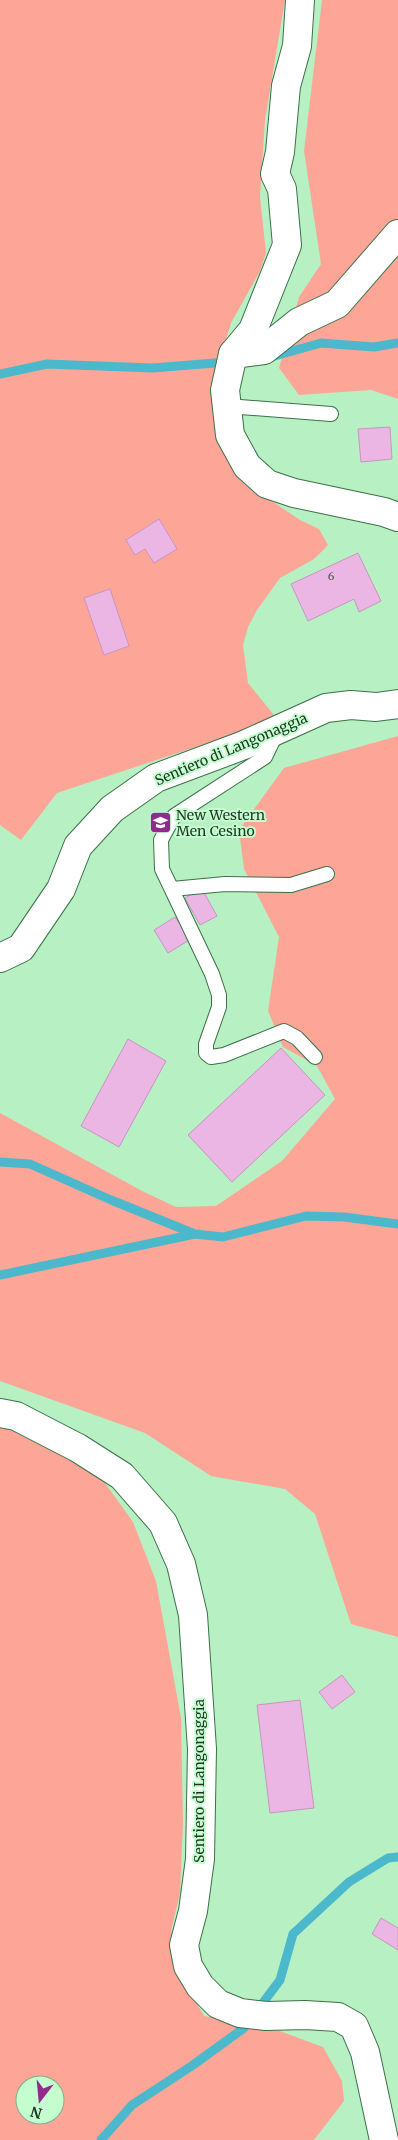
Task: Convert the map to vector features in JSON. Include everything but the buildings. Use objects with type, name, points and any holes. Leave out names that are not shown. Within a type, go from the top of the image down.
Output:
[{"type":"street","points":[[300,0],[297,46],[286,86],[276,174],[282,190],[287,245],[253,330],[233,354],[225,390],[230,435],[247,466],[267,484],[294,493],[384,512],[398,517]]},
{"type":"street","points":[[233,354],[264,350],[299,322],[336,304],[398,234]]},
{"type":"street","name":"Sentiero di Langonaggia","points":[[0,958],[21,948],[61,889],[78,846],[112,809],[156,778],[278,731],[326,708],[351,705],[376,707],[398,704]]},
{"type":"street","name":"Sentiero di Langonaggia","points":[[0,1413],[16,1416],[78,1448],[122,1476],[163,1523],[181,1564],[193,1615],[199,1686],[202,1749],[200,1859],[193,1911],[184,1945],[188,1966],[200,1986],[218,2004],[240,2013],[266,2016],[305,2014],[338,2017],[354,2026],[365,2052],[384,2140]]},
{"type":"lane","points":[[227,406],[331,414]]},
{"type":"lane","points":[[278,731],[264,756],[174,816],[167,825],[161,840],[162,869],[212,974],[219,995],[219,1007],[206,1044],[206,1053],[211,1057],[224,1054],[284,1031],[297,1038],[315,1057]]},
{"type":"lane","points":[[172,889],[225,884],[291,885],[327,874]]},
{"type":"shaded area","points":[[0,0],[285,0],[265,120],[260,197],[266,253],[260,271],[231,323],[215,376],[251,487],[300,520],[319,529],[328,545],[314,559],[280,578],[257,610],[248,627],[243,645],[248,683],[274,715],[256,727],[57,793],[21,840],[0,825]]},
{"type":"shaded area","points":[[322,0],[398,0],[398,399],[371,390],[299,395],[279,368],[299,297],[321,264],[304,151]]},
{"type":"shaded area","points":[[398,736],[398,1637],[351,1624],[315,1514],[285,1489],[211,1476],[145,1433],[0,1381],[0,1113],[142,1191],[176,1207],[216,1206],[282,1161],[335,1099],[317,1066],[283,1047],[268,1011],[279,937],[244,869],[239,830],[284,768]]},
{"type":"shaded area","points":[[0,1427],[29,1435],[100,1476],[133,1522],[156,1581],[181,1718],[183,1823],[180,1893],[171,1931],[182,1978],[204,2016],[266,2026],[323,2047],[342,2081],[344,2101],[314,2140],[0,2140]]},
{"type":"waterway","points":[[271,357],[321,343],[374,347],[398,343]]},
{"type":"waterway","points":[[0,374],[47,364],[152,368],[228,362]]},
{"type":"waterway","points":[[0,1162],[30,1164],[111,1200],[195,1234]]},
{"type":"waterway","points":[[0,1275],[195,1234],[223,1237],[306,1216],[344,1217],[398,1224]]},
{"type":"waterway","points":[[101,2140],[132,2105],[193,2065],[244,2028],[280,1980],[293,1934],[349,1882],[388,1858],[398,1857]]},
{"type":"place","name":"New Western Men Cesino","points":[[160,823]]}]
